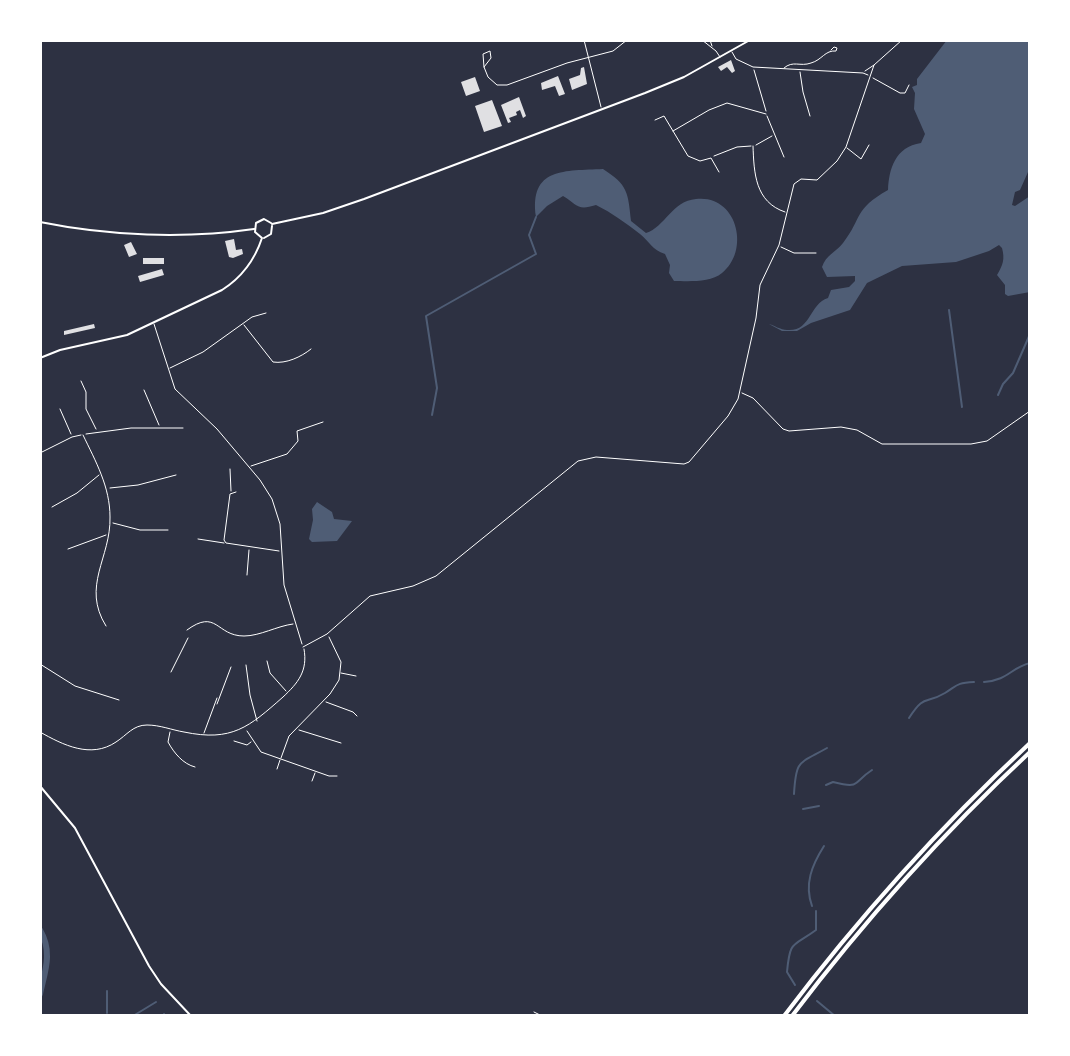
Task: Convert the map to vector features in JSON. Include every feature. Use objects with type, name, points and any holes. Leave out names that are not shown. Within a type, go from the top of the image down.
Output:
[{"type":"highway","points":[[784,1016],[841,942],[903,871],[965,805],[1030,743]]},
{"type":"highway","points":[[792,1016],[909,874],[1030,752]]},
{"type":"main road","points":[[272,224],[323,213],[364,199],[602,109],[684,77],[750,40]]},
{"type":"main road","points":[[254,229],[261,219],[272,224]]},
{"type":"main road","points":[[40,222],[148,234],[254,229]]},
{"type":"main road","points":[[40,358],[60,350],[127,335],[235,282],[252,260],[262,238],[271,234],[272,224]]},
{"type":"main road","points":[[254,229],[262,238]]},
{"type":"main road","points":[[40,786],[85,846],[149,966],[191,1016]]},
{"type":"street","points":[[584,40],[602,109]]},
{"type":"street","points":[[484,67],[492,82],[501,86],[613,51],[627,40]]},
{"type":"street","points":[[702,40],[713,48]]},
{"type":"street","points":[[710,40],[720,58]]},
{"type":"street","points":[[863,73],[902,40]]},
{"type":"street","points":[[784,68],[790,63],[814,62],[831,50]]},
{"type":"street","points":[[731,51],[736,59],[753,67],[863,73],[900,93],[905,93],[909,85]]},
{"type":"street","points":[[303,647],[327,634],[370,596],[413,586],[436,576],[582,459],[596,457],[687,463],[735,406],[756,318],[760,285],[779,245],[794,184],[801,179],[817,180],[837,161],[846,147],[874,65]]},
{"type":"street","points":[[753,67],[766,114],[784,157]]},
{"type":"street","points":[[800,69],[810,116]]},
{"type":"street","points":[[673,131],[727,103],[766,114]]},
{"type":"street","points":[[655,120],[664,116],[688,156],[700,161],[737,147],[753,146],[774,135]]},
{"type":"street","points":[[858,166],[869,145]]},
{"type":"street","points":[[753,146],[757,186],[764,200],[787,213]]},
{"type":"street","points":[[846,147],[861,159]]},
{"type":"street","points":[[711,158],[719,172]]},
{"type":"street","points":[[779,245],[794,253],[816,253]]},
{"type":"street","points":[[168,369],[203,352],[242,323],[266,313]]},
{"type":"street","points":[[242,323],[273,362],[283,362],[311,349]]},
{"type":"street","points":[[40,732],[69,746],[94,750],[113,743],[138,726],[149,725],[203,735],[228,735],[257,721],[288,693],[304,671],[303,647],[284,585],[276,508],[249,466],[213,424],[175,389],[163,344],[154,324]]},
{"type":"street","points":[[81,381],[86,392],[86,409],[97,431]]},
{"type":"street","points":[[144,390],[159,427]]},
{"type":"street","points":[[739,392],[753,398],[783,429],[849,428],[882,444],[980,443],[1007,429],[1030,411]]},
{"type":"street","points":[[60,409],[72,437]]},
{"type":"street","points":[[249,466],[287,454],[298,441],[297,431],[323,422]]},
{"type":"street","points":[[40,453],[72,437],[97,431],[183,428]]},
{"type":"street","points":[[83,435],[107,489],[111,522],[94,590],[99,616],[106,626]]},
{"type":"street","points":[[226,543],[230,469]]},
{"type":"street","points":[[52,507],[77,493],[101,473]]},
{"type":"street","points":[[107,489],[176,475]]},
{"type":"street","points":[[230,494],[236,492]]},
{"type":"street","points":[[111,522],[140,530],[168,530]]},
{"type":"street","points":[[68,549],[109,534]]},
{"type":"street","points":[[198,539],[280,551]]},
{"type":"street","points":[[247,575],[249,546]]},
{"type":"street","points":[[187,630],[198,622],[209,620],[234,635],[251,636],[296,623]]},
{"type":"street","points":[[277,769],[287,739],[324,701],[341,673],[339,655],[327,634]]},
{"type":"street","points":[[40,643],[40,659]]},
{"type":"street","points":[[267,661],[270,673],[288,693]]},
{"type":"street","points":[[40,664],[75,686],[119,700]]},
{"type":"street","points":[[246,665],[257,721]]},
{"type":"street","points":[[215,704],[231,667]]},
{"type":"street","points":[[341,673],[356,676]]},
{"type":"street","points":[[203,735],[217,698]]},
{"type":"street","points":[[324,701],[357,716]]},
{"type":"street","points":[[297,728],[341,743]]},
{"type":"street","points":[[171,729],[168,742],[175,753],[195,767]]},
{"type":"street","points":[[245,729],[261,752],[337,776]]},
{"type":"street","points":[[234,741],[247,745],[253,741]]},
{"type":"street","points":[[312,781],[315,771]]},
{"type":"street","points":[[534,1012],[542,1016]]},
{"type":"path","points":[[171,672],[188,638]]},
{"type":"water","points":[[947,40],[1030,40],[1028,172],[1020,190],[1015,192],[1012,205],[1030,196],[1030,292],[1005,294],[1005,285],[997,275],[1003,259],[999,245],[956,262],[902,266],[867,283],[850,310],[797,331],[782,331],[769,324],[787,330],[801,327],[817,306],[828,298],[831,290],[849,287],[855,281],[855,276],[827,277],[822,267],[843,243],[869,203],[888,190],[892,167],[899,154],[921,143],[925,134],[914,109],[915,93],[912,87],[917,85],[917,79]]},
{"type":"water","points":[[603,169],[622,185],[631,221],[646,233],[688,201],[710,200],[721,205],[730,214],[735,226],[736,251],[731,263],[722,273],[711,278],[674,281],[665,254],[596,205],[581,207],[563,196],[536,217],[535,201],[544,180],[563,172]]},
{"type":"water","points":[[317,502],[332,512],[334,519],[352,521],[337,541],[312,542],[309,539],[312,509]]},
{"type":"building","points":[[731,60],[735,71],[732,73],[727,67],[721,71],[718,67]]},
{"type":"building","points":[[584,67],[587,84],[572,90],[569,79],[580,75]]},
{"type":"building","points":[[558,76],[565,94],[559,96],[555,86],[542,90],[541,83]]},
{"type":"building","points":[[475,77],[480,91],[466,96],[461,82]]},
{"type":"building","points":[[519,97],[526,116],[523,118],[520,110],[509,118],[511,122],[508,123],[501,105]]},
{"type":"building","points":[[492,100],[502,126],[484,132],[475,106]]},
{"type":"building","points":[[234,239],[236,250],[242,249],[243,254],[233,258],[229,257],[225,241]]},
{"type":"building","points":[[131,242],[137,254],[129,257],[124,245]]},
{"type":"building","points":[[143,258],[164,258],[164,264],[143,264]]},
{"type":"building","points":[[162,269],[164,275],[140,282],[138,276]]},
{"type":"building","points":[[94,324],[95,328],[64,335],[64,331]]},
{"type":"waterway","points":[[432,415],[437,388],[426,316],[536,254],[529,235],[536,217]]},
{"type":"waterway","points":[[949,310],[962,407]]},
{"type":"waterway","points":[[998,395],[1013,373],[1030,334]]},
{"type":"waterway","points":[[984,682],[999,679],[1030,663]]},
{"type":"waterway","points":[[909,718],[922,702],[960,684],[974,682]]},
{"type":"waterway","points":[[794,794],[798,768],[805,760],[827,748]]},
{"type":"waterway","points":[[826,785],[833,782],[856,784],[872,770]]},
{"type":"waterway","points":[[803,809],[819,806]]},
{"type":"waterway","points":[[812,906],[810,875],[824,846]]},
{"type":"waterway","points":[[795,985],[787,972],[791,949],[816,930],[816,911]]},
{"type":"waterway","points":[[40,930],[47,954],[40,994]]},
{"type":"waterway","points":[[107,991],[107,1013]]},
{"type":"waterway","points":[[817,1001],[835,1016]]},
{"type":"waterway","points":[[133,1016],[156,1002]]}]
